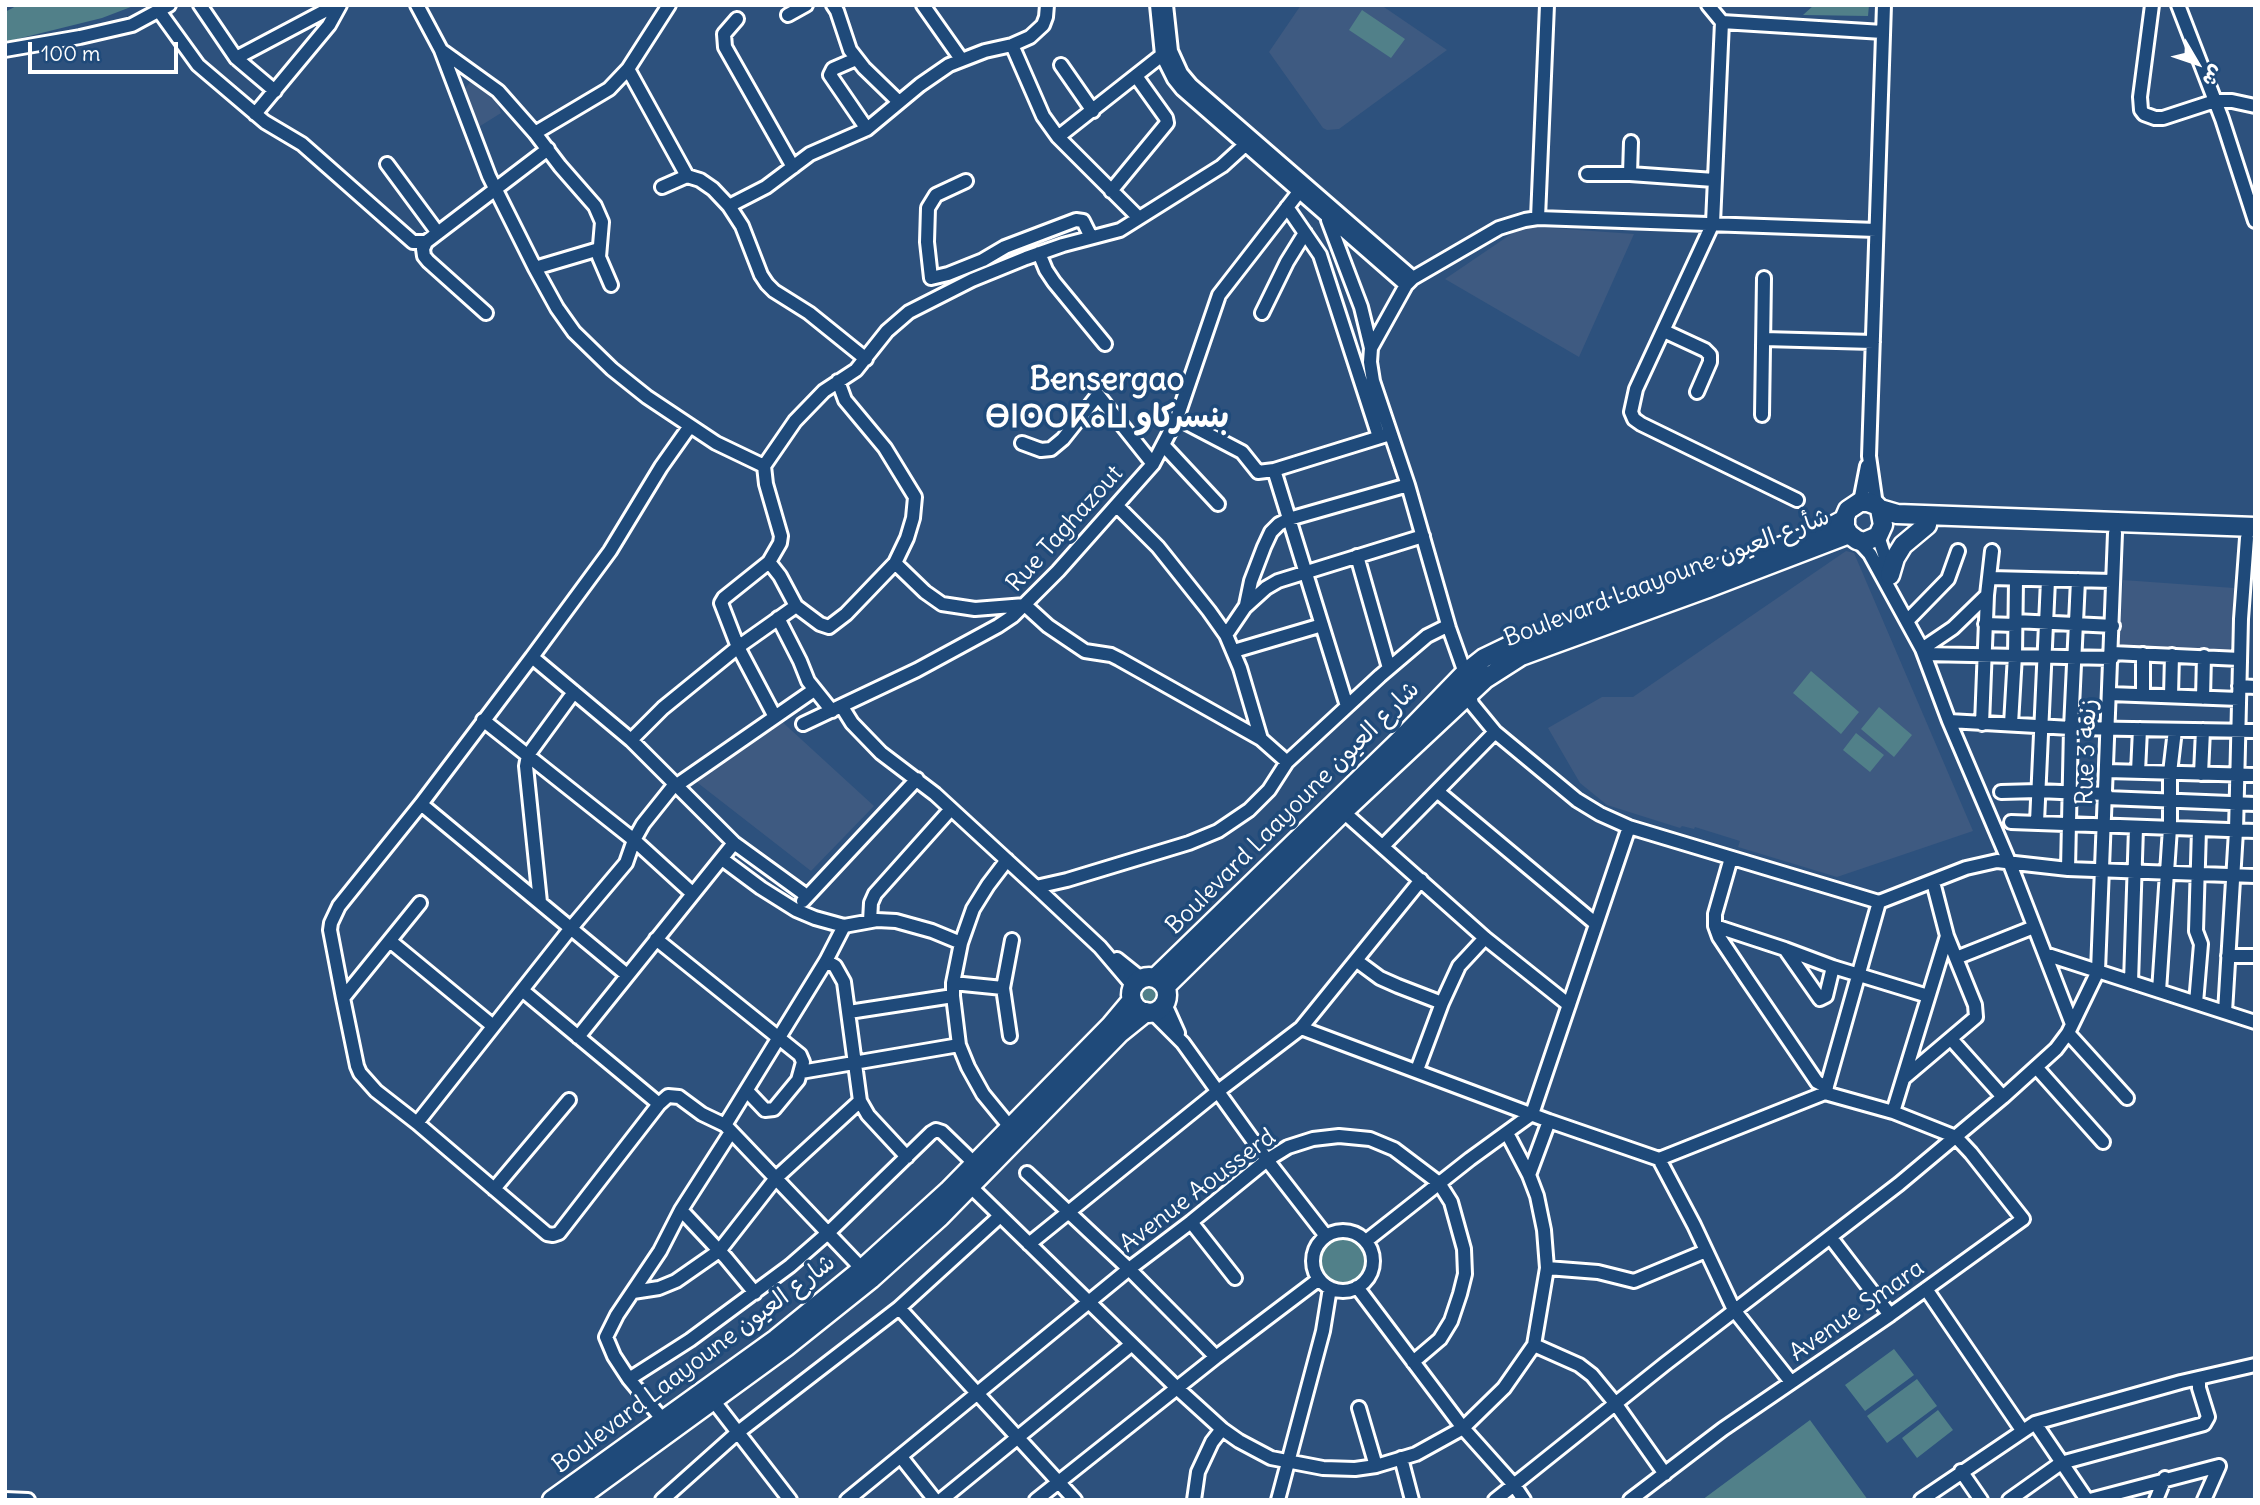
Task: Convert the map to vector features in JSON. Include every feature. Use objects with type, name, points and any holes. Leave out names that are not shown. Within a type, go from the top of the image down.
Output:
[{"type":"street","points":[[200,5],[236,58],[275,91]]},
{"type":"street","points":[[236,58],[316,10],[338,5]]},
{"type":"street","points":[[255,114],[329,25],[338,5]]},
{"type":"street","points":[[417,5],[441,50],[496,189],[535,268],[568,324],[593,353],[647,397],[716,443],[764,466]]},
{"type":"street","points":[[535,133],[609,89],[628,69],[669,5]]},
{"type":"street","points":[[788,15],[806,5]]},
{"type":"street","points":[[833,5],[856,59],[899,102]]},
{"type":"street","points":[[923,5],[961,59]]},
{"type":"street","points":[[729,206],[766,187],[810,154],[867,129],[934,74],[961,59],[1012,46],[1030,37],[1043,25],[1047,5]]},
{"type":"street","points":[[1157,5],[1162,55],[1182,89],[1327,216],[1409,281]]},
{"type":"street","points":[[1167,5],[1171,51],[1181,74],[1409,281]]},
{"type":"street","points":[[1538,218],[1546,5]]},
{"type":"street","points":[[1707,5],[1722,22],[1713,223],[1636,389],[1631,412],[1634,419],[1641,424],[1797,500]]},
{"type":"street","points":[[1884,5],[1869,456],[1878,508],[1884,519],[1880,532],[1893,593]]},
{"type":"street","points":[[2152,5],[2140,97],[2141,110],[2149,116],[2163,118],[2215,101],[2232,101],[2255,106]]},
{"type":"street","points":[[2178,5],[2222,119],[2255,221]]},
{"type":"street","points":[[5,50],[132,25],[164,8],[198,65],[255,114],[302,144],[407,237],[420,244],[439,233],[548,149]]},
{"type":"street","points":[[737,19],[724,34],[725,47],[793,167]]},
{"type":"street","points":[[1722,22],[1883,32]]},
{"type":"street","points":[[1012,46],[1043,116],[1058,137],[1139,218]]},
{"type":"street","points":[[441,50],[498,91],[595,206],[602,222],[598,249],[604,273],[611,285]]},
{"type":"street","points":[[1058,137],[1162,55]]},
{"type":"street","points":[[856,59],[833,69],[830,75],[867,129]]},
{"type":"street","points":[[1060,65],[1093,111]]},
{"type":"street","points":[[628,69],[687,176]]},
{"type":"street","points":[[1111,191],[1167,123],[1136,76]]},
{"type":"street","points":[[1630,174],[1631,142]]},
{"type":"street","points":[[775,717],[738,647],[722,601],[769,562],[780,543],[781,536],[766,484],[764,466],[795,421],[808,406],[856,370],[897,320],[972,279],[1039,254],[1120,230],[1222,166],[1245,145]]},
{"type":"street","points":[[387,164],[439,233]]},
{"type":"street","points":[[1587,174],[1714,180]]},
{"type":"street","points":[[662,187],[687,176],[700,180],[713,189],[729,206],[742,226],[767,284],[809,313],[866,359]]},
{"type":"street","points":[[937,296],[931,278],[927,242],[928,208],[936,195],[966,181]]},
{"type":"street","name":"Rue Taghazout","points":[[803,724],[976,639],[1025,606],[1153,464],[1177,418],[1219,295],[1299,192]]},
{"type":"street","points":[[1287,207],[1320,255],[1384,436],[1408,485],[1472,704],[1495,732],[1577,800],[1629,827],[1879,902],[1997,861],[2068,869],[2255,876]]},
{"type":"street","points":[[1327,216],[1361,307],[1371,348],[1370,362],[1384,436]]},
{"type":"street","points":[[1371,348],[1409,281],[1499,228],[1524,220],[1538,218],[1876,230]]},
{"type":"street","points":[[931,278],[983,260],[1005,247],[1076,220],[1083,221],[1091,237]]},
{"type":"street","points":[[1262,313],[1287,262],[1305,233]]},
{"type":"street","points":[[426,242],[424,256],[428,261],[486,313]]},
{"type":"street","points":[[535,268],[598,249]]},
{"type":"street","points":[[1039,254],[1054,282],[1105,344]]},
{"type":"street","points":[[1762,415],[1764,278]]},
{"type":"street","points":[[1664,331],[1705,350],[1710,355],[1710,362],[1697,392]]},
{"type":"street","points":[[1764,339],[1873,342]]},
{"type":"street","points":[[769,562],[796,606],[820,624],[829,627],[846,614],[895,563],[911,529],[915,497],[885,448],[845,400],[838,381]]},
{"type":"street","points":[[1021,443],[1041,450],[1052,449],[1098,395],[1153,464]]},
{"type":"street","points":[[1177,418],[1242,452],[1258,472],[1274,470],[1384,436]]},
{"type":"street","points":[[690,426],[661,467],[610,551],[421,804],[340,906],[331,923],[330,930],[357,1066],[376,1091],[547,1234],[553,1235],[559,1233],[659,1104],[668,1096],[678,1097],[728,1129],[829,1232],[866,1274]]},
{"type":"street","points":[[1164,446],[1218,504]]},
{"type":"street","points":[[1274,470],[1347,706]]},
{"type":"street","points":[[1245,607],[1251,581],[1271,532],[1289,519],[1408,485]]},
{"type":"street","points":[[1117,506],[1158,547],[1226,635],[1234,651],[1261,739]]},
{"type":"street","points":[[2127,1098],[2070,1028],[2045,954],[1949,722],[1924,652],[1870,554],[1850,531],[1848,510],[1878,508],[2252,534]]},
{"type":"street","points":[[1850,531],[1864,542],[1880,532],[1901,525],[2115,533],[2252,534]]},
{"type":"street","points":[[1890,575],[1895,558],[1903,545],[1927,525]]},
{"type":"street","name":"Boulevard Laayoune شأرع العيون","points":[[1465,673],[1484,658],[1505,647],[1823,531],[1850,531]]},
{"type":"street","name":"Boulevard Laayoune شأرع العيون","points":[[1469,693],[1485,679],[1521,656],[1850,531]]},
{"type":"street","name":"Rue 3 زنقة","points":[[2098,971],[2115,533]]},
{"type":"street","points":[[2225,1012],[2236,831],[2240,659],[2248,627],[2252,534]]},
{"type":"street","points":[[1226,635],[1245,607],[1266,587],[1305,572],[1423,536]]},
{"type":"street","points":[[1907,621],[1948,579],[1958,551]]},
{"type":"street","points":[[1982,724],[1983,655],[1992,551]]},
{"type":"street","points":[[1357,556],[1389,668]]},
{"type":"street","points":[[895,563],[925,592],[942,604],[975,608],[1025,606],[1085,651],[1119,659],[1261,739],[1287,762]]},
{"type":"street","points":[[1990,578],[2112,581]]},
{"type":"street","points":[[2011,724],[2016,580]]},
{"type":"street","points":[[2037,822],[2048,580]]},
{"type":"street","points":[[2068,869],[2078,580]]},
{"type":"street","points":[[1924,652],[1987,595]]},
{"type":"street","points":[[631,740],[663,708],[738,647],[796,606]]},
{"type":"street","points":[[778,618],[814,690],[881,753],[917,779],[951,809],[1149,995],[1217,1092],[1326,1236]]},
{"type":"street","points":[[1985,624],[2046,622],[2113,626]]},
{"type":"street","points":[[1234,651],[1322,625]]},
{"type":"street","points":[[1036,887],[1068,880],[1189,843],[1218,831],[1256,804],[1269,790],[1287,762],[1389,668],[1427,636],[1449,628]]},
{"type":"street","points":[[1924,652],[2044,657],[2143,654],[2240,659]]},
{"type":"street","points":[[2143,654],[2143,695]]},
{"type":"street","points":[[2171,696],[2172,655]]},
{"type":"street","points":[[2203,698],[2204,656]]},
{"type":"street","points":[[532,657],[631,740],[734,843],[807,896]]},
{"type":"street","name":"Boulevard Laayoune شارع العيون","points":[[866,1274],[1111,1025],[1149,995],[1339,807],[1465,673]]},
{"type":"street","points":[[2110,694],[2203,698],[2255,687]]},
{"type":"street","points":[[417,1123],[571,928],[626,863],[643,824],[676,784],[814,690]]},
{"type":"street","points":[[540,902],[526,781],[528,755],[574,692]]},
{"type":"street","name":"Boulevard Laayoune شارع العيون","points":[[1339,807],[1469,693]]},
{"type":"street","points":[[483,720],[634,840],[692,893]]},
{"type":"street","points":[[1949,722],[2071,728],[2255,731]]},
{"type":"street","points":[[2138,772],[2140,729]]},
{"type":"street","points":[[2159,991],[2170,828],[2170,773],[2175,730]]},
{"type":"street","points":[[2200,774],[2203,730]]},
{"type":"street","points":[[1383,846],[1495,732]]},
{"type":"street","points":[[2107,771],[2255,775]]},
{"type":"street","points":[[796,910],[917,779]]},
{"type":"street","points":[[1437,791],[1597,925]]},
{"type":"street","points":[[2001,792],[2038,791],[2255,804]]},
{"type":"street","points":[[421,804],[627,975]]},
{"type":"street","points":[[1339,807],[1485,938],[1569,1005]]},
{"type":"street","points":[[870,921],[871,903],[875,894],[951,809]]},
{"type":"street","points":[[2011,822],[2255,831]]},
{"type":"street","points":[[1366,1241],[1532,1114],[1629,827]]},
{"type":"street","points":[[2131,982],[2136,828]]},
{"type":"street","points":[[2196,1003],[2201,944],[2196,931],[2199,829]]},
{"type":"street","points":[[578,1037],[734,843]]},
{"type":"street","points":[[1731,858],[1715,914],[1719,937],[1818,1082],[1826,1090],[1956,1137]]},
{"type":"street","points":[[722,859],[796,910],[844,926],[870,921],[896,922],[932,931],[961,943]]},
{"type":"street","points":[[1007,860],[973,909],[961,943],[953,989],[960,1045],[983,1094],[1010,1128]]},
{"type":"street","points":[[1029,1244],[1217,1092],[1301,1028],[1421,880]]},
{"type":"street","points":[[1904,1079],[1971,1023],[1977,1011],[1947,936],[1933,882]]},
{"type":"street","points":[[1826,1090],[1879,902]]},
{"type":"street","points":[[343,998],[420,903]]},
{"type":"street","points":[[663,1420],[614,1356],[607,1337],[617,1315],[660,1251],[747,1091],[826,961],[844,926]]},
{"type":"street","points":[[1715,926],[1833,967],[1928,996]]},
{"type":"street","points":[[1956,958],[2034,927]]},
{"type":"street","points":[[1893,1112],[1947,936]]},
{"type":"street","points":[[1417,1070],[1459,966],[1485,938]]},
{"type":"street","points":[[656,939],[800,1055],[803,1062],[798,1080],[774,1109],[765,1110],[747,1091]]},
{"type":"street","points":[[1010,1036],[1003,988],[1012,940]]},
{"type":"street","points":[[390,941],[493,1026]]},
{"type":"street","points":[[1785,949],[1820,999],[1826,996],[1833,967]]},
{"type":"street","points":[[2045,954],[2255,1022]]},
{"type":"street","points":[[2228,956],[2255,956]]},
{"type":"street","points":[[826,961],[835,966],[844,982],[860,1101],[868,1115],[908,1157]]},
{"type":"street","points":[[1357,961],[1380,978],[1442,1003]]},
{"type":"street","points":[[1495,1500],[1734,1310],[1831,1238],[2003,1097],[2056,1049],[2070,1028],[2098,971]]},
{"type":"street","points":[[849,1012],[953,989],[1003,988]]},
{"type":"street","points":[[522,990],[659,1104]]},
{"type":"street","name":"Boulevard Laayoune شارع العيون","points":[[576,1500],[796,1324],[866,1274],[971,1187],[1120,1033],[1149,995]]},
{"type":"street","points":[[1301,1028],[1549,1121],[1659,1159],[1826,1090]]},
{"type":"street","points":[[1951,1040],[2003,1097]]},
{"type":"street","points":[[801,1072],[960,1045]]},
{"type":"street","points":[[2036,1067],[2103,1142]]},
{"type":"street","points":[[494,1189],[569,1100]]},
{"type":"street","points":[[634,1292],[659,1289],[676,1281],[719,1251],[776,1178],[860,1101]]},
{"type":"street","points":[[1529,1175],[1549,1121]]},
{"type":"street","points":[[629,1378],[755,1293],[829,1232],[936,1130],[942,1132],[974,1163]]},
{"type":"street","points":[[971,1187],[1222,1429],[1258,1452],[1287,1462],[1323,1468],[1355,1469],[1376,1466],[1416,1454],[1463,1428],[1504,1388],[1534,1345],[1547,1268],[1544,1230],[1537,1196],[1529,1175],[1507,1133]]},
{"type":"street","name":"Avenue Aousserd","points":[[847,1500],[1088,1302],[1267,1160],[1288,1147],[1313,1139],[1339,1136],[1370,1139],[1394,1149],[1439,1183],[1451,1202],[1460,1228],[1465,1274],[1451,1321],[1440,1339],[1413,1362]]},
{"type":"street","name":"Avenue Smara","points":[[1630,1500],[1723,1430],[2023,1219],[1956,1137]]},
{"type":"street","points":[[1659,1159],[1734,1310],[1791,1382]]},
{"type":"street","points":[[1027,1173],[1129,1269],[1216,1357]]},
{"type":"street","points":[[681,1210],[755,1293]]},
{"type":"street","points":[[662,1500],[737,1433],[899,1308],[1000,1216]]},
{"type":"street","points":[[1191,1222],[1236,1278]]},
{"type":"street","points":[[1342,1231],[1359,1235],[1366,1241],[1373,1261],[1366,1281],[1343,1291],[1330,1288],[1319,1279],[1315,1270],[1315,1252],[1326,1236],[1342,1231]]},
{"type":"street","points":[[1831,1238],[1890,1315]]},
{"type":"street","points":[[1547,1268],[1598,1272],[1634,1281],[1706,1251]]},
{"type":"street","points":[[1036,1500],[1319,1279]]},
{"type":"street","points":[[1357,1287],[1463,1428],[1524,1500]]},
{"type":"street","points":[[1278,1500],[1322,1331],[1330,1288]]},
{"type":"street","points":[[1926,1289],[2022,1430]]},
{"type":"street","points":[[899,1308],[1075,1500]]},
{"type":"street","points":[[901,1457],[938,1500],[1132,1344]]},
{"type":"street","points":[[1534,1345],[1586,1369],[1615,1403],[1665,1474]]},
{"type":"street","points":[[1921,1500],[2035,1423],[2199,1378],[2255,1366]]},
{"type":"street","points":[[2009,1500],[2062,1463],[2204,1424],[2208,1417],[2199,1388],[2199,1378]]},
{"type":"street","points":[[709,1395],[790,1500]]},
{"type":"street","name":"Boulevard Laayoune شارع العيون","points":[[552,1500],[663,1420],[709,1395]]},
{"type":"street","points":[[1359,1408],[1376,1466]]},
{"type":"street","points":[[2035,1423],[2089,1500],[2219,1466],[2204,1500]]},
{"type":"street","points":[[1194,1500],[1202,1464],[1212,1442],[1222,1429]]},
{"type":"street","points":[[1401,1458],[1412,1500]]},
{"type":"street","points":[[1961,1471],[1982,1500]]},
{"type":"street","points":[[2156,1500],[2165,1478]]},
{"type":"street","points":[[2025,1488],[2034,1500]]},
{"type":"street","points":[[5,1499],[28,1500]]},
{"type":"shaded area","points":[[1301,5],[1381,5],[1447,50],[1339,129],[1327,130],[1269,52]]},
{"type":"shaded area","points":[[472,80],[493,92],[501,113],[477,128],[462,92]]},
{"type":"shaded area","points":[[1523,226],[1634,234],[1579,357],[1445,279]]},
{"type":"shaded area","points":[[1846,551],[1854,553],[1973,831],[1837,877],[1738,847],[1740,841],[1695,827],[1680,828],[1607,805],[1580,783],[1548,728],[1602,697],[1633,697]]},
{"type":"shaded area","points":[[2123,580],[2234,588],[2230,656],[2119,651]]},
{"type":"shaded area","points":[[778,718],[874,806],[811,871],[694,780]]},
{"type":"green space","points":[[18,5],[136,5],[102,18],[5,42],[5,12]]},
{"type":"green space","points":[[1814,5],[1869,5],[1868,16],[1803,15]]},
{"type":"green space","points":[[1362,10],[1405,39],[1391,58],[1349,30]]},
{"type":"green space","points":[[1811,671],[1859,712],[1841,734],[1793,693]]},
{"type":"green space","points":[[1879,707],[1912,735],[1894,757],[1861,729]]},
{"type":"green space","points":[[1856,733],[1884,755],[1870,772],[1843,750]]},
{"type":"green space","points":[[1150,979],[1165,993],[1164,1001],[1153,1009],[1141,1006],[1135,994],[1142,982]]},
{"type":"green space","points":[[1344,1236],[1361,1243],[1368,1260],[1361,1277],[1344,1284],[1327,1277],[1320,1260],[1327,1243]]},
{"type":"green space","points":[[1894,1349],[1914,1375],[1865,1411],[1845,1385]]},
{"type":"green space","points":[[1917,1379],[1937,1406],[1887,1443],[1867,1416]]},
{"type":"green space","points":[[1938,1410],[1953,1430],[1917,1458],[1902,1438]]},
{"type":"green space","points":[[1810,1420],[1868,1500],[1702,1500]]},
{"type":"district","name":"Bensergao ⴱⵏⵙⵔⴽⴰⵡ بنسركاو","points":[[1107,400]]}]
